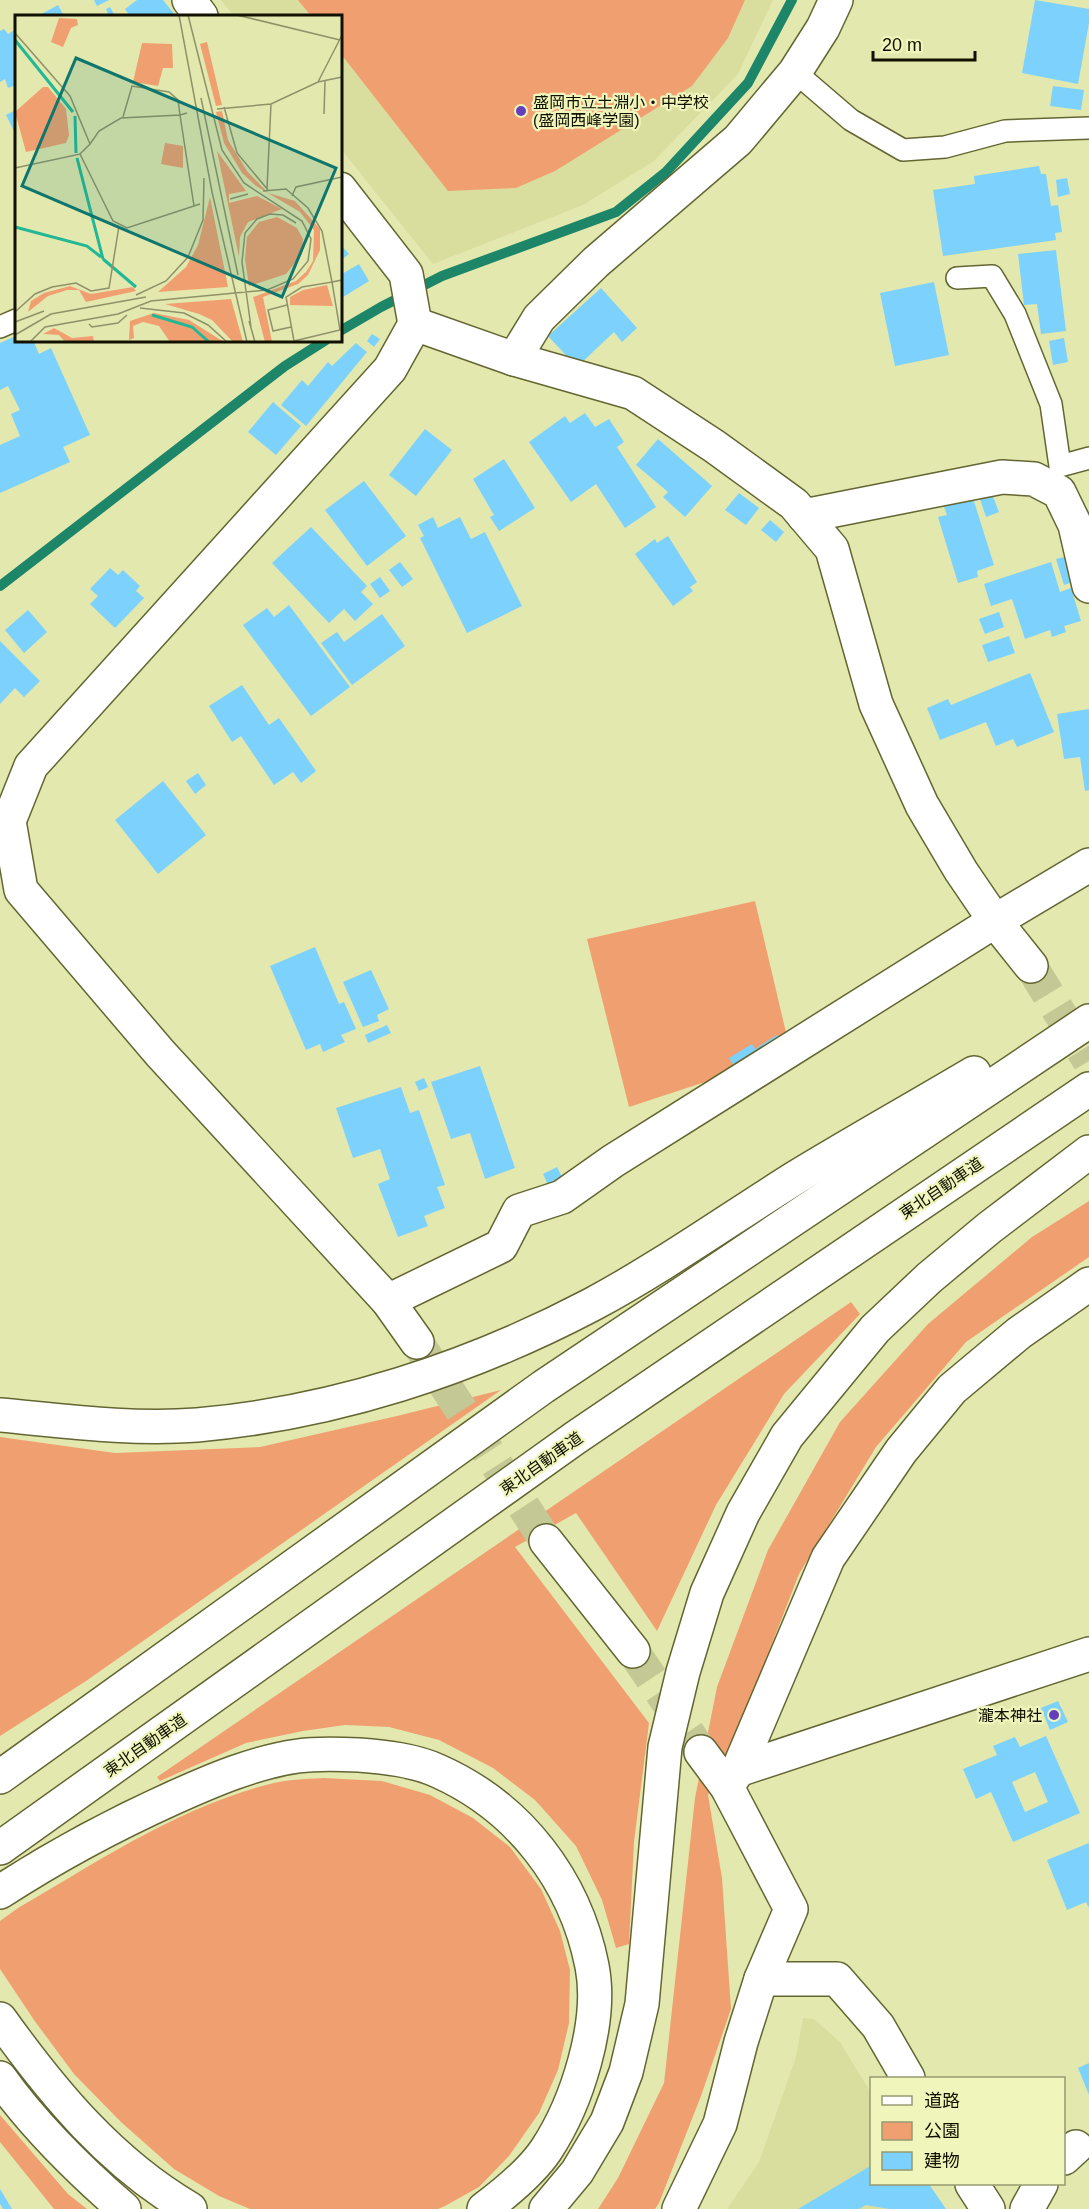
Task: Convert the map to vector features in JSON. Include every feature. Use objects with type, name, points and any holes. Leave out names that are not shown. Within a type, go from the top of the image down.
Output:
[{"type":"main road","points":[[189,0],[200,15]]},
{"type":"main road","points":[[514,359],[539,318],[596,262],[738,140],[795,72],[823,28],[836,0]]},
{"type":"main road","points":[[342,192],[406,274],[414,320],[390,369],[31,766],[4,821],[21,890],[160,1053],[388,1301],[417,1342]]},
{"type":"main road","points":[[414,320],[514,359],[633,393],[714,446],[794,504],[832,549],[876,704],[922,805],[961,871],[995,921],[1031,966]]},
{"type":"main road","points":[[804,516],[1002,477],[1034,479],[1054,476],[1075,525],[1089,586]]},
{"type":"main road","points":[[388,1301],[501,1246],[519,1211],[562,1197],[613,1161],[995,921],[1089,865]]},
{"type":"main road","points":[[0,1415],[136,1426],[195,1425],[309,1409],[416,1381],[514,1342],[592,1304],[797,1177],[1089,1005]]},
{"type":"main road","points":[[0,1778],[543,1386],[1089,1020]]},
{"type":"main road","name":"東北自動車道","points":[[0,1848],[575,1438],[1089,1089]]},
{"type":"main road","points":[[546,2209],[577,2172],[607,2122],[626,2072],[642,2004],[665,1748],[683,1672],[707,1593],[743,1513],[787,1436],[875,1329],[929,1278],[980,1235],[1089,1152]]},
{"type":"main road","points":[[733,1779],[828,1558],[901,1452],[952,1389],[1019,1333],[1089,1284]]},
{"type":"main road","points":[[546,1541],[633,1652]]},
{"type":"main road","points":[[733,1779],[1089,1654]]},
{"type":"main road","points":[[679,2209],[720,2124],[741,2042],[761,1979],[791,1909],[733,1779],[701,1752]]},
{"type":"main road","points":[[0,1892],[57,1855],[198,1786],[251,1766],[299,1755],[344,1754],[388,1758],[437,1770],[485,1797],[527,1833],[558,1874],[580,1922],[593,1968],[594,2014],[584,2066],[567,2111],[545,2151],[505,2194],[484,2209]]},
{"type":"main road","points":[[761,1979],[837,1979],[878,2026],[907,2077]]},
{"type":"main road","points":[[0,2019],[63,2102],[106,2148],[147,2180],[190,2209]]},
{"type":"main road","points":[[0,2078],[73,2162],[124,2209]]},
{"type":"main road","points":[[973,2185],[988,2209]]},
{"type":"main road","points":[[1027,2209],[1040,2185]]},
{"type":"lane","points":[[795,72],[851,120],[903,150],[945,147],[1005,131],[1089,128]]},
{"type":"lane","points":[[957,278],[992,276],[1016,314],[1051,404],[1054,476],[1089,458]]},
{"type":"lane","points":[[0,327],[15,320]]},
{"type":"shaded area","name":"盛岡市立土淵小・中学校 (盛岡西峰学園)","points":[[221,0],[773,0],[738,74],[654,161],[583,205],[433,264],[342,150],[342,15],[233,15]]},
{"type":"shaded area","points":[[803,2018],[814,2019],[840,2042],[870,2091],[870,2185],[928,2185],[943,2209],[727,2209],[759,2162],[796,2057]]},
{"type":"green space","name":"盛岡市立土淵小・中学校 (盛岡西峰学園)","points":[[298,0],[745,0],[728,38],[692,86],[555,171],[516,188],[448,191],[342,55],[342,15],[310,15]]},
{"type":"green space","points":[[755,901],[788,1041],[705,1082],[629,1107],[587,939]]},
{"type":"green space","points":[[1089,1201],[1089,1257],[966,1342],[876,1447],[799,1574],[738,1731],[708,1795],[722,1878],[731,2009],[701,2096],[659,2203],[655,2209],[598,2209],[618,2178],[664,2083],[695,1798],[717,1687],[768,1550],[840,1422],[928,1324],[1032,1237]]},
{"type":"green space","points":[[851,1302],[860,1314],[784,1394],[716,1505],[657,1631],[576,1513],[515,1547],[649,1723],[634,1842],[629,1944],[616,1948],[602,1900],[576,1846],[535,1800],[493,1768],[439,1740],[389,1727],[345,1725],[246,1743],[160,1781],[157,1777]]},
{"type":"green space","points":[[501,1390],[86,1681],[0,1736],[0,1437],[115,1453],[260,1447]]},
{"type":"green space","points":[[324,1778],[382,1781],[430,1795],[473,1818],[510,1847],[541,1889],[560,1931],[570,1970],[569,2023],[558,2070],[539,2113],[509,2156],[479,2187],[438,2209],[250,2209],[219,2196],[174,2169],[121,2122],[74,2074],[0,1969],[0,1921],[79,1872],[142,1836],[207,1805],[274,1783]]},
{"type":"green space","points":[[0,2115],[68,2194],[87,2209],[54,2209],[0,2142]]},
{"type":"building","points":[[94,0],[109,0],[97,6]]},
{"type":"building","points":[[137,0],[163,0],[175,15],[129,15],[125,9]]},
{"type":"building","points":[[1035,0],[1089,9],[1089,23],[1078,84],[1022,73]]},
{"type":"building","points":[[58,5],[63,15],[40,15]]},
{"type":"building","points":[[110,7],[114,15],[109,15],[106,9]]},
{"type":"building","points":[[4,29],[8,34],[15,30],[15,85],[8,88],[5,79],[0,82],[0,31]]},
{"type":"building","points":[[1053,86],[1084,90],[1081,110],[1050,106]]},
{"type":"building","points":[[15,110],[14,131],[6,115]]},
{"type":"building","points":[[1039,166],[1041,174],[1046,174],[1051,206],[1058,205],[1062,232],[1055,233],[1056,240],[943,256],[933,190],[975,184],[974,176]]},
{"type":"building","points":[[1067,178],[1070,194],[1058,197],[1056,180]]},
{"type":"building","points":[[342,246],[349,254],[342,259]]},
{"type":"building","points":[[1056,250],[1066,331],[1041,334],[1037,304],[1024,305],[1018,254]]},
{"type":"building","points":[[359,264],[369,281],[342,298],[342,274]]},
{"type":"building","points":[[934,282],[949,355],[895,366],[880,293]]},
{"type":"building","points":[[601,288],[637,328],[622,342],[614,332],[577,367],[548,336]]},
{"type":"building","points":[[372,334],[380,339],[374,347],[367,341]]},
{"type":"building","points":[[15,336],[15,342],[34,342],[39,354],[51,348],[90,435],[63,447],[70,462],[0,493],[0,445],[20,436],[11,414],[20,410],[8,386],[0,390],[0,343]]},
{"type":"building","points":[[1064,338],[1068,362],[1053,365],[1049,341]]},
{"type":"building","points":[[356,343],[367,352],[306,426],[281,405],[302,380],[308,386],[328,362],[332,366]]},
{"type":"building","points":[[273,402],[301,426],[276,455],[248,432]]},
{"type":"building","points":[[585,413],[595,427],[609,419],[624,442],[617,447],[656,507],[625,528],[596,484],[571,502],[529,442],[565,416],[570,423]]},
{"type":"building","points":[[425,429],[452,450],[416,496],[389,475]]},
{"type":"building","points":[[658,439],[712,486],[685,517],[663,497],[668,492],[636,465]]},
{"type":"building","points":[[504,459],[535,508],[499,531],[490,517],[494,515],[473,479]]},
{"type":"building","points":[[364,481],[406,536],[367,566],[325,510]]},
{"type":"building","points":[[739,493],[759,508],[746,525],[725,510]]},
{"type":"building","points":[[992,494],[999,512],[986,517],[980,499]]},
{"type":"building","points":[[972,495],[994,565],[977,571],[978,577],[958,583],[938,517],[947,515],[943,504]]},
{"type":"building","points":[[433,517],[438,528],[460,517],[471,539],[485,532],[522,606],[467,633],[420,538],[424,536],[418,525]]},
{"type":"building","points":[[770,520],[784,532],[776,542],[761,530]]},
{"type":"building","points":[[311,527],[367,586],[361,592],[373,604],[355,621],[344,609],[329,623],[272,563]]},
{"type":"building","points":[[668,536],[697,582],[690,587],[693,591],[673,606],[635,554],[655,539],[657,543]]},
{"type":"building","points":[[1068,556],[1076,581],[1064,585],[1056,559]]},
{"type":"building","points":[[400,562],[413,579],[402,587],[389,570]]},
{"type":"building","points":[[1051,562],[1060,592],[1071,588],[1081,621],[1064,626],[1066,632],[1052,637],[1050,630],[1025,639],[1012,599],[991,606],[984,584]]},
{"type":"building","points":[[110,568],[118,575],[123,570],[140,586],[136,591],[144,598],[115,628],[90,604],[98,596],[90,589]]},
{"type":"building","points":[[380,577],[390,591],[380,598],[370,584]]},
{"type":"building","points":[[289,605],[350,687],[311,716],[243,625],[267,608],[274,617]]},
{"type":"building","points":[[28,610],[47,632],[24,653],[5,630]]},
{"type":"building","points":[[999,612],[1004,627],[985,634],[979,619]]},
{"type":"building","points":[[382,614],[405,646],[352,685],[321,643],[337,632],[344,642]]},
{"type":"building","points":[[1009,636],[1015,653],[988,662],[982,645]]},
{"type":"building","points":[[0,641],[40,681],[24,697],[15,688],[0,704]]},
{"type":"building","points":[[1030,673],[1054,732],[1017,747],[1013,739],[996,746],[986,722],[940,740],[927,708],[948,699],[951,705]]},
{"type":"building","points":[[242,685],[269,725],[279,718],[316,771],[301,783],[293,772],[274,785],[241,736],[232,742],[209,706]]},
{"type":"building","points":[[1089,709],[1089,790],[1085,791],[1080,757],[1064,759],[1057,714]]},
{"type":"building","points":[[198,773],[206,785],[195,794],[186,781]]},
{"type":"building","points":[[163,781],[206,835],[158,874],[115,820]]},
{"type":"building","points":[[315,947],[339,1004],[344,1002],[356,1029],[341,1035],[345,1042],[323,1052],[320,1044],[306,1050],[270,966]]},
{"type":"building","points":[[371,970],[389,1009],[377,1015],[379,1021],[363,1027],[343,982]]},
{"type":"building","points":[[387,1025],[391,1033],[368,1043],[365,1035]]},
{"type":"building","points":[[777,1035],[782,1044],[738,1072],[729,1058],[752,1044],[755,1049]]},
{"type":"building","points":[[480,1066],[515,1168],[485,1179],[470,1133],[451,1139],[431,1082]]},
{"type":"building","points":[[424,1078],[428,1087],[419,1091],[415,1082]]},
{"type":"building","points":[[401,1087],[410,1113],[419,1110],[445,1185],[437,1187],[445,1208],[424,1216],[428,1226],[398,1237],[378,1184],[390,1179],[380,1149],[353,1158],[336,1108]]},
{"type":"building","points":[[557,1167],[568,1189],[553,1196],[543,1174]]},
{"type":"building","name":"瀧本神社","points":[[1058,1701],[1068,1722],[1050,1730],[1041,1708]]},
{"type":"building","points":[[1046,1736],[1080,1813],[1013,1842],[991,1792],[976,1799],[963,1769],[997,1755],[993,1746],[1015,1737],[1020,1747]],"holes":[[[1035,1772],[1048,1802],[1025,1812],[1012,1782]]]},
{"type":"building","points":[[1089,1843],[1089,1908],[1086,1902],[1067,1910],[1047,1860]]},
{"type":"building","points":[[1089,2063],[1089,2095],[1078,2068]]},
{"type":"building","points":[[870,2166],[870,2185],[930,2185],[946,2209],[889,2209],[866,2205],[859,2209],[798,2209]]},
{"type":"building","points":[[0,2189],[12,2209],[3,2209],[0,2204]]},
{"type":"waterway","points":[[342,330],[442,276],[616,212],[666,172],[748,83],[792,0]]},
{"type":"waterway","points":[[0,586],[285,366],[323,342]]},
{"type":"tunnel","points":[[1031,966],[1089,1061]]},
{"type":"tunnel","points":[[417,1342],[546,1541]]},
{"type":"tunnel","points":[[633,1651],[701,1752]]},
{"type":"place","name":"盛岡市立土淵小・中学校 (盛岡西峰学園)","points":[[521,111]]},
{"type":"place","name":"瀧本神社","points":[[1054,1715]]}]
